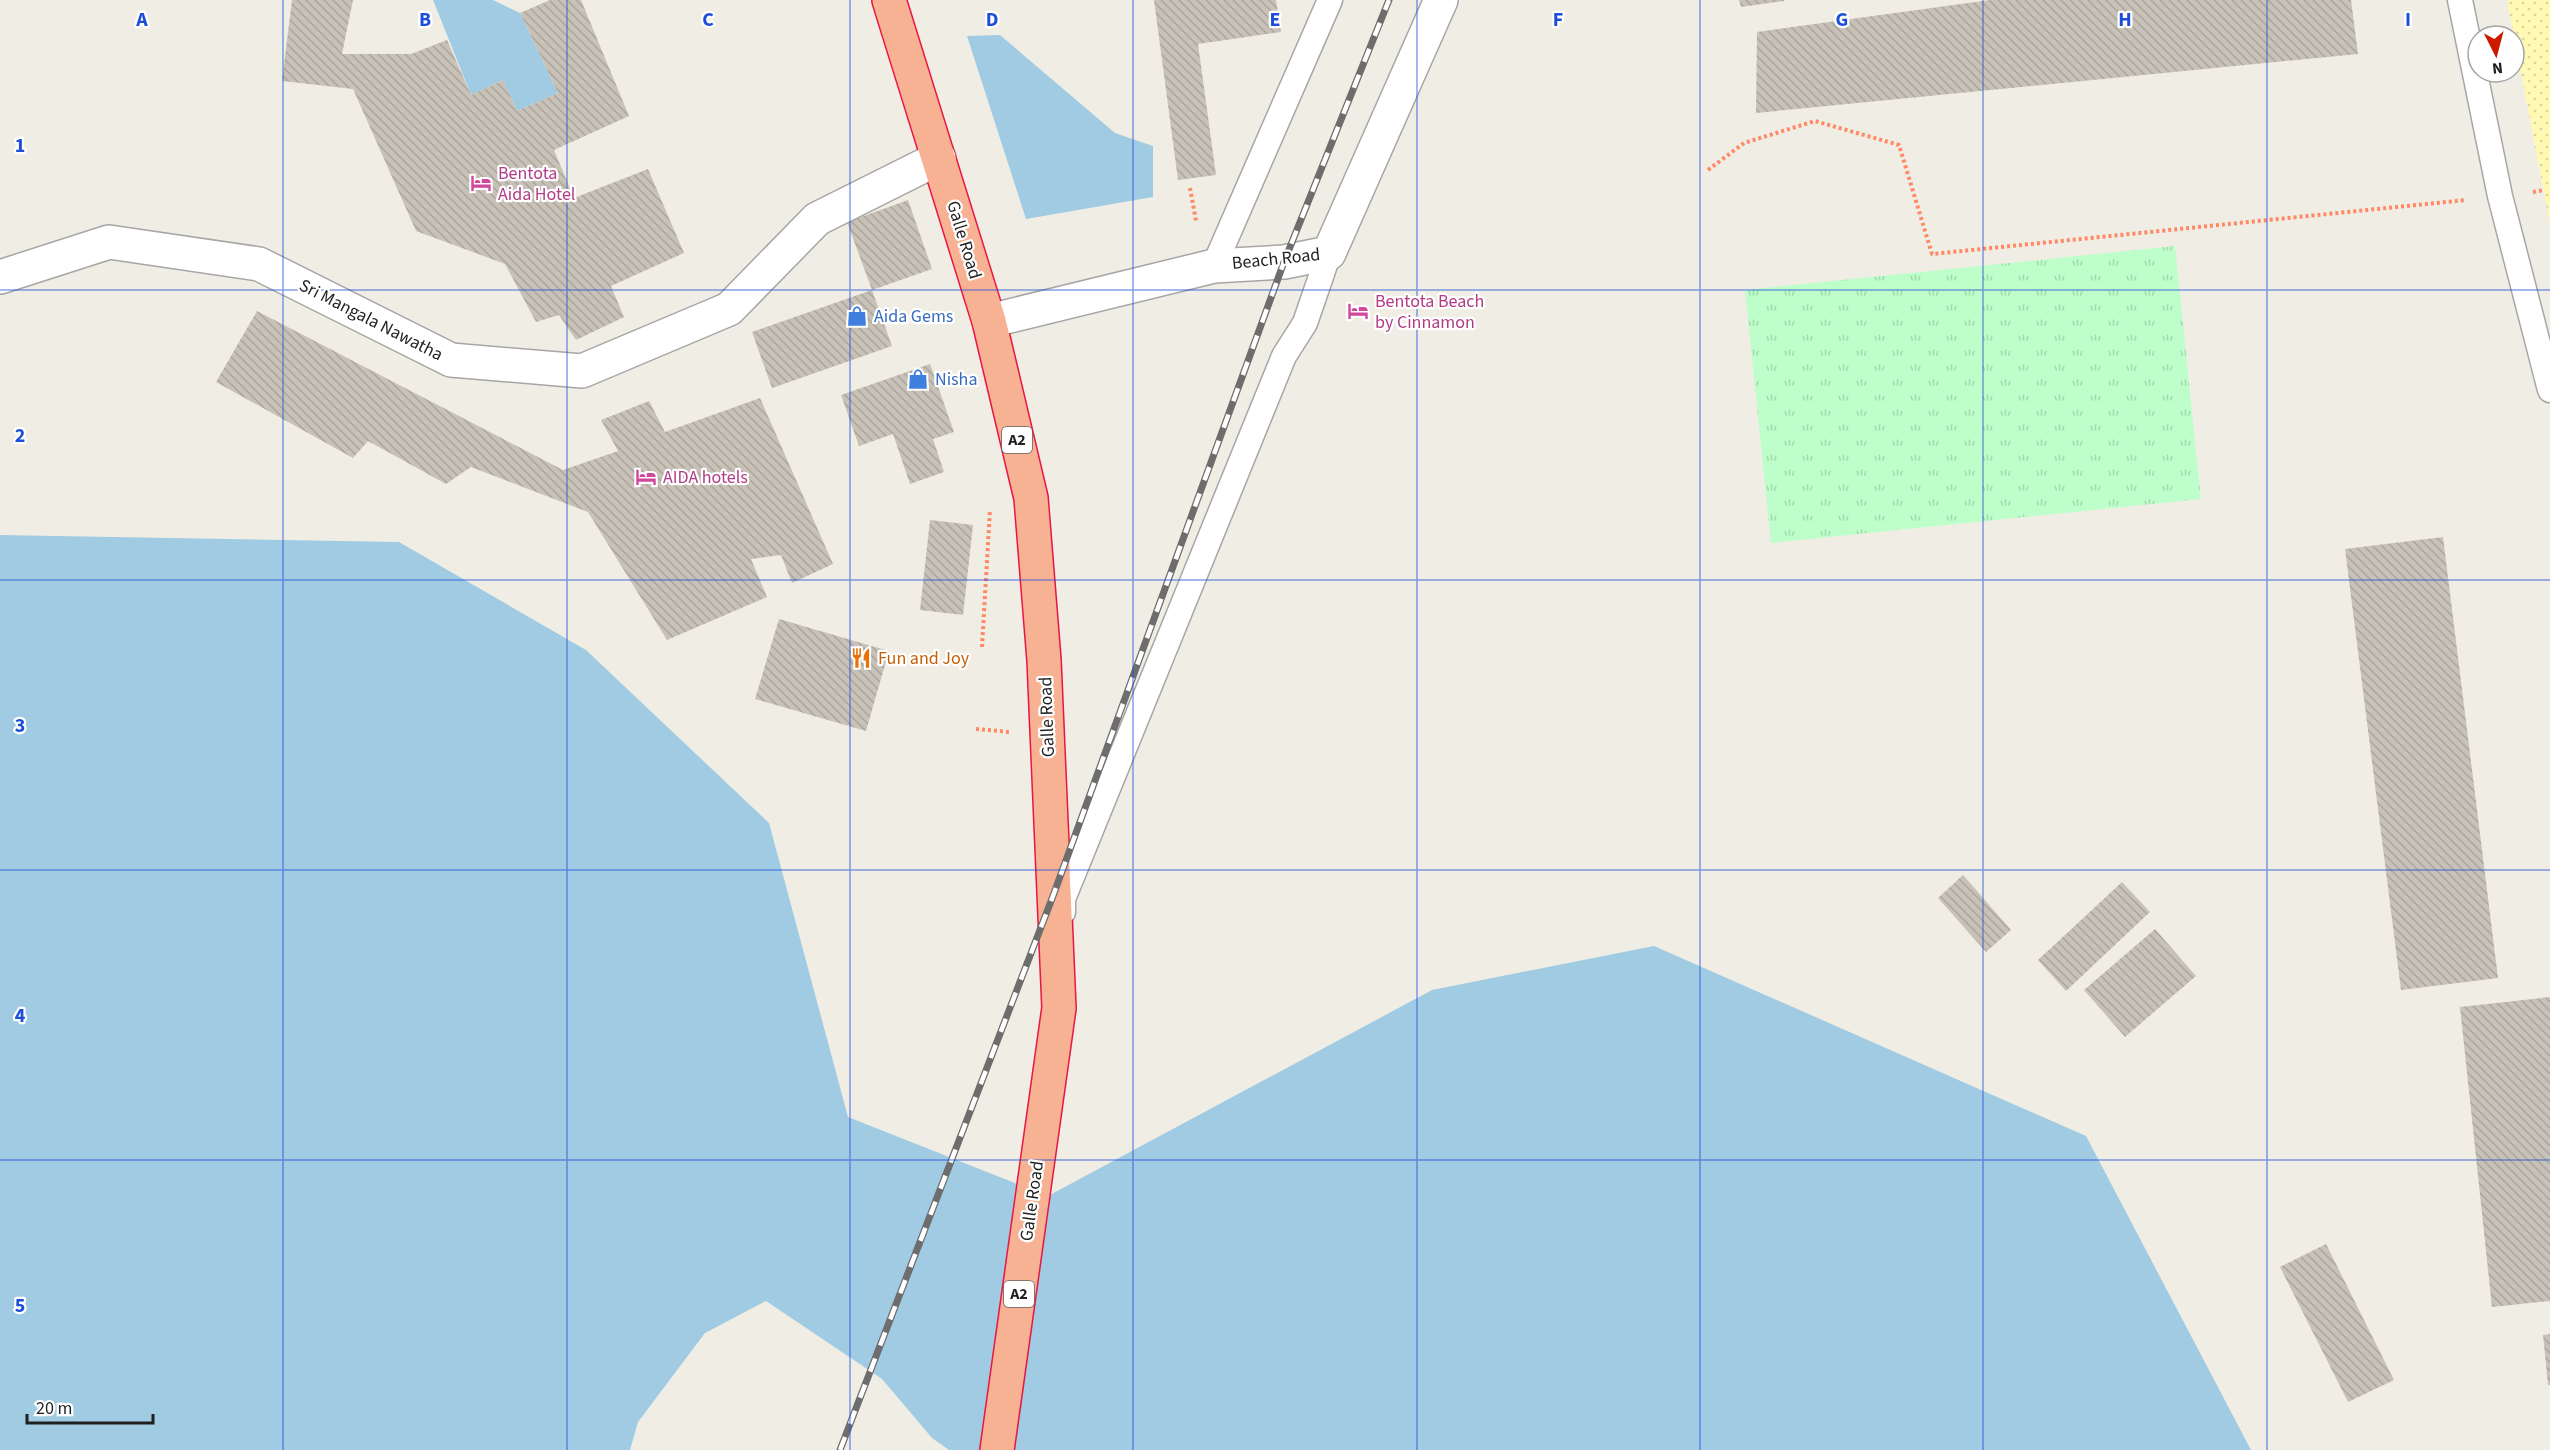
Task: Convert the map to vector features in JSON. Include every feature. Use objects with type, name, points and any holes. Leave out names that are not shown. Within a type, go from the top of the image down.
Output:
[{"type":"highway","name":"Galle Road","points":[[889,0],[989,321],[1031,498],[1044,660],[1059,1008],[997,1450]]},
{"type":"street","name":"Beach Road","points":[[989,321],[1214,266],[1284,262],[1329,254],[1441,0]]},
{"type":"street","name":"Sri Mangala Nawatha","points":[[0,277],[108,242],[259,264],[451,360],[582,371],[729,309],[817,219],[939,159]]},
{"type":"lane","points":[[1214,266],[1330,0]]},
{"type":"lane","points":[[2460,0],[2500,196],[2550,390]]},
{"type":"lane","points":[[1059,1008],[1063,898],[1284,356],[1305,323],[1329,254]]},
{"type":"path","points":[[1708,170],[1744,142],[1815,121],[1899,145],[1932,254],[2500,196]]},
{"type":"path","points":[[1190,188],[1196,223]]},
{"type":"path","points":[[982,647],[991,508]]},
{"type":"sand","points":[[2507,0],[2550,0],[2550,224],[2523,84],[2526,84],[2526,24],[2512,24]]},
{"type":"green space","points":[[2175,246],[2201,499],[1771,543],[1745,290]]},
{"type":"water","points":[[433,0],[493,0],[520,13],[558,93],[517,111],[503,80],[471,95]]},
{"type":"water","points":[[1000,35],[1115,133],[1153,146],[1153,197],[1026,219],[967,36]]},
{"type":"water","points":[[0,535],[399,542],[586,650],[769,823],[848,1117],[1048,1196],[1432,990],[1654,946],[2086,1136],[2251,1450],[949,1450],[932,1438],[882,1379],[766,1301],[705,1333],[638,1422],[630,1450],[0,1450]]},
{"type":"building","name":"Bentota Aida Hotel","points":[[292,0],[353,0],[342,54],[411,54],[447,40],[471,95],[503,80],[517,111],[558,93],[520,13],[550,0],[581,0],[629,116],[554,150],[574,198],[648,169],[684,253],[611,286],[624,317],[576,340],[559,315],[536,322],[505,264],[416,231],[353,89],[282,81]]},
{"type":"building","points":[[1154,0],[1276,0],[1281,32],[1198,44],[1216,175],[1178,180]]},
{"type":"building","points":[[1739,0],[1784,0],[1784,1],[1741,7]]},
{"type":"building","points":[[1990,0],[2351,0],[2358,54],[1756,113],[1757,32]]},
{"type":"building","points":[[908,200],[932,269],[872,290],[847,222]]},
{"type":"building","points":[[872,290],[892,346],[772,388],[752,332]]},
{"type":"building","name":"AIDA hotels","points":[[257,311],[563,470],[618,451],[601,420],[649,401],[665,432],[760,398],[833,564],[792,583],[781,555],[751,559],[767,597],[667,640],[588,512],[471,467],[446,484],[368,441],[353,458],[216,382]]},
{"type":"building","points":[[930,364],[954,432],[933,439],[944,472],[910,484],[893,434],[859,446],[841,395]]},
{"type":"building","points":[[930,520],[973,525],[963,615],[920,610]]},
{"type":"building","points":[[2443,537],[2498,978],[2401,990],[2345,549]]},
{"type":"building","points":[[779,619],[889,651],[866,731],[755,699]]},
{"type":"building","points":[[1963,875],[2011,930],[1986,952],[1938,898]]},
{"type":"building","points":[[2122,882],[2150,912],[2066,991],[2038,960]]},
{"type":"building","points":[[2155,929],[2196,976],[2125,1037],[2084,990]]},
{"type":"building","points":[[2550,997],[2550,1301],[2492,1307],[2460,1007]]},
{"type":"building","points":[[2326,1244],[2394,1380],[2348,1402],[2280,1267]]},
{"type":"building","points":[[2550,1334],[2550,1385],[2548,1385],[2543,1335]]},
{"type":"railway","points":[[840,1450],[1053,896],[1284,262],[1389,0]]},
{"type":"place","name":"Bentota Aida Hotel","points":[[481,183]]},
{"type":"place","name":"Bentota Beach by Cinnamon","points":[[1358,311]]},
{"type":"place","name":"Aida Gems","points":[[857,316]]},
{"type":"place","name":"Nisha","points":[[918,379]]},
{"type":"place","name":"AIDA hotels","points":[[646,477]]},
{"type":"place","name":"Fun and Joy","points":[[861,658]]}]
